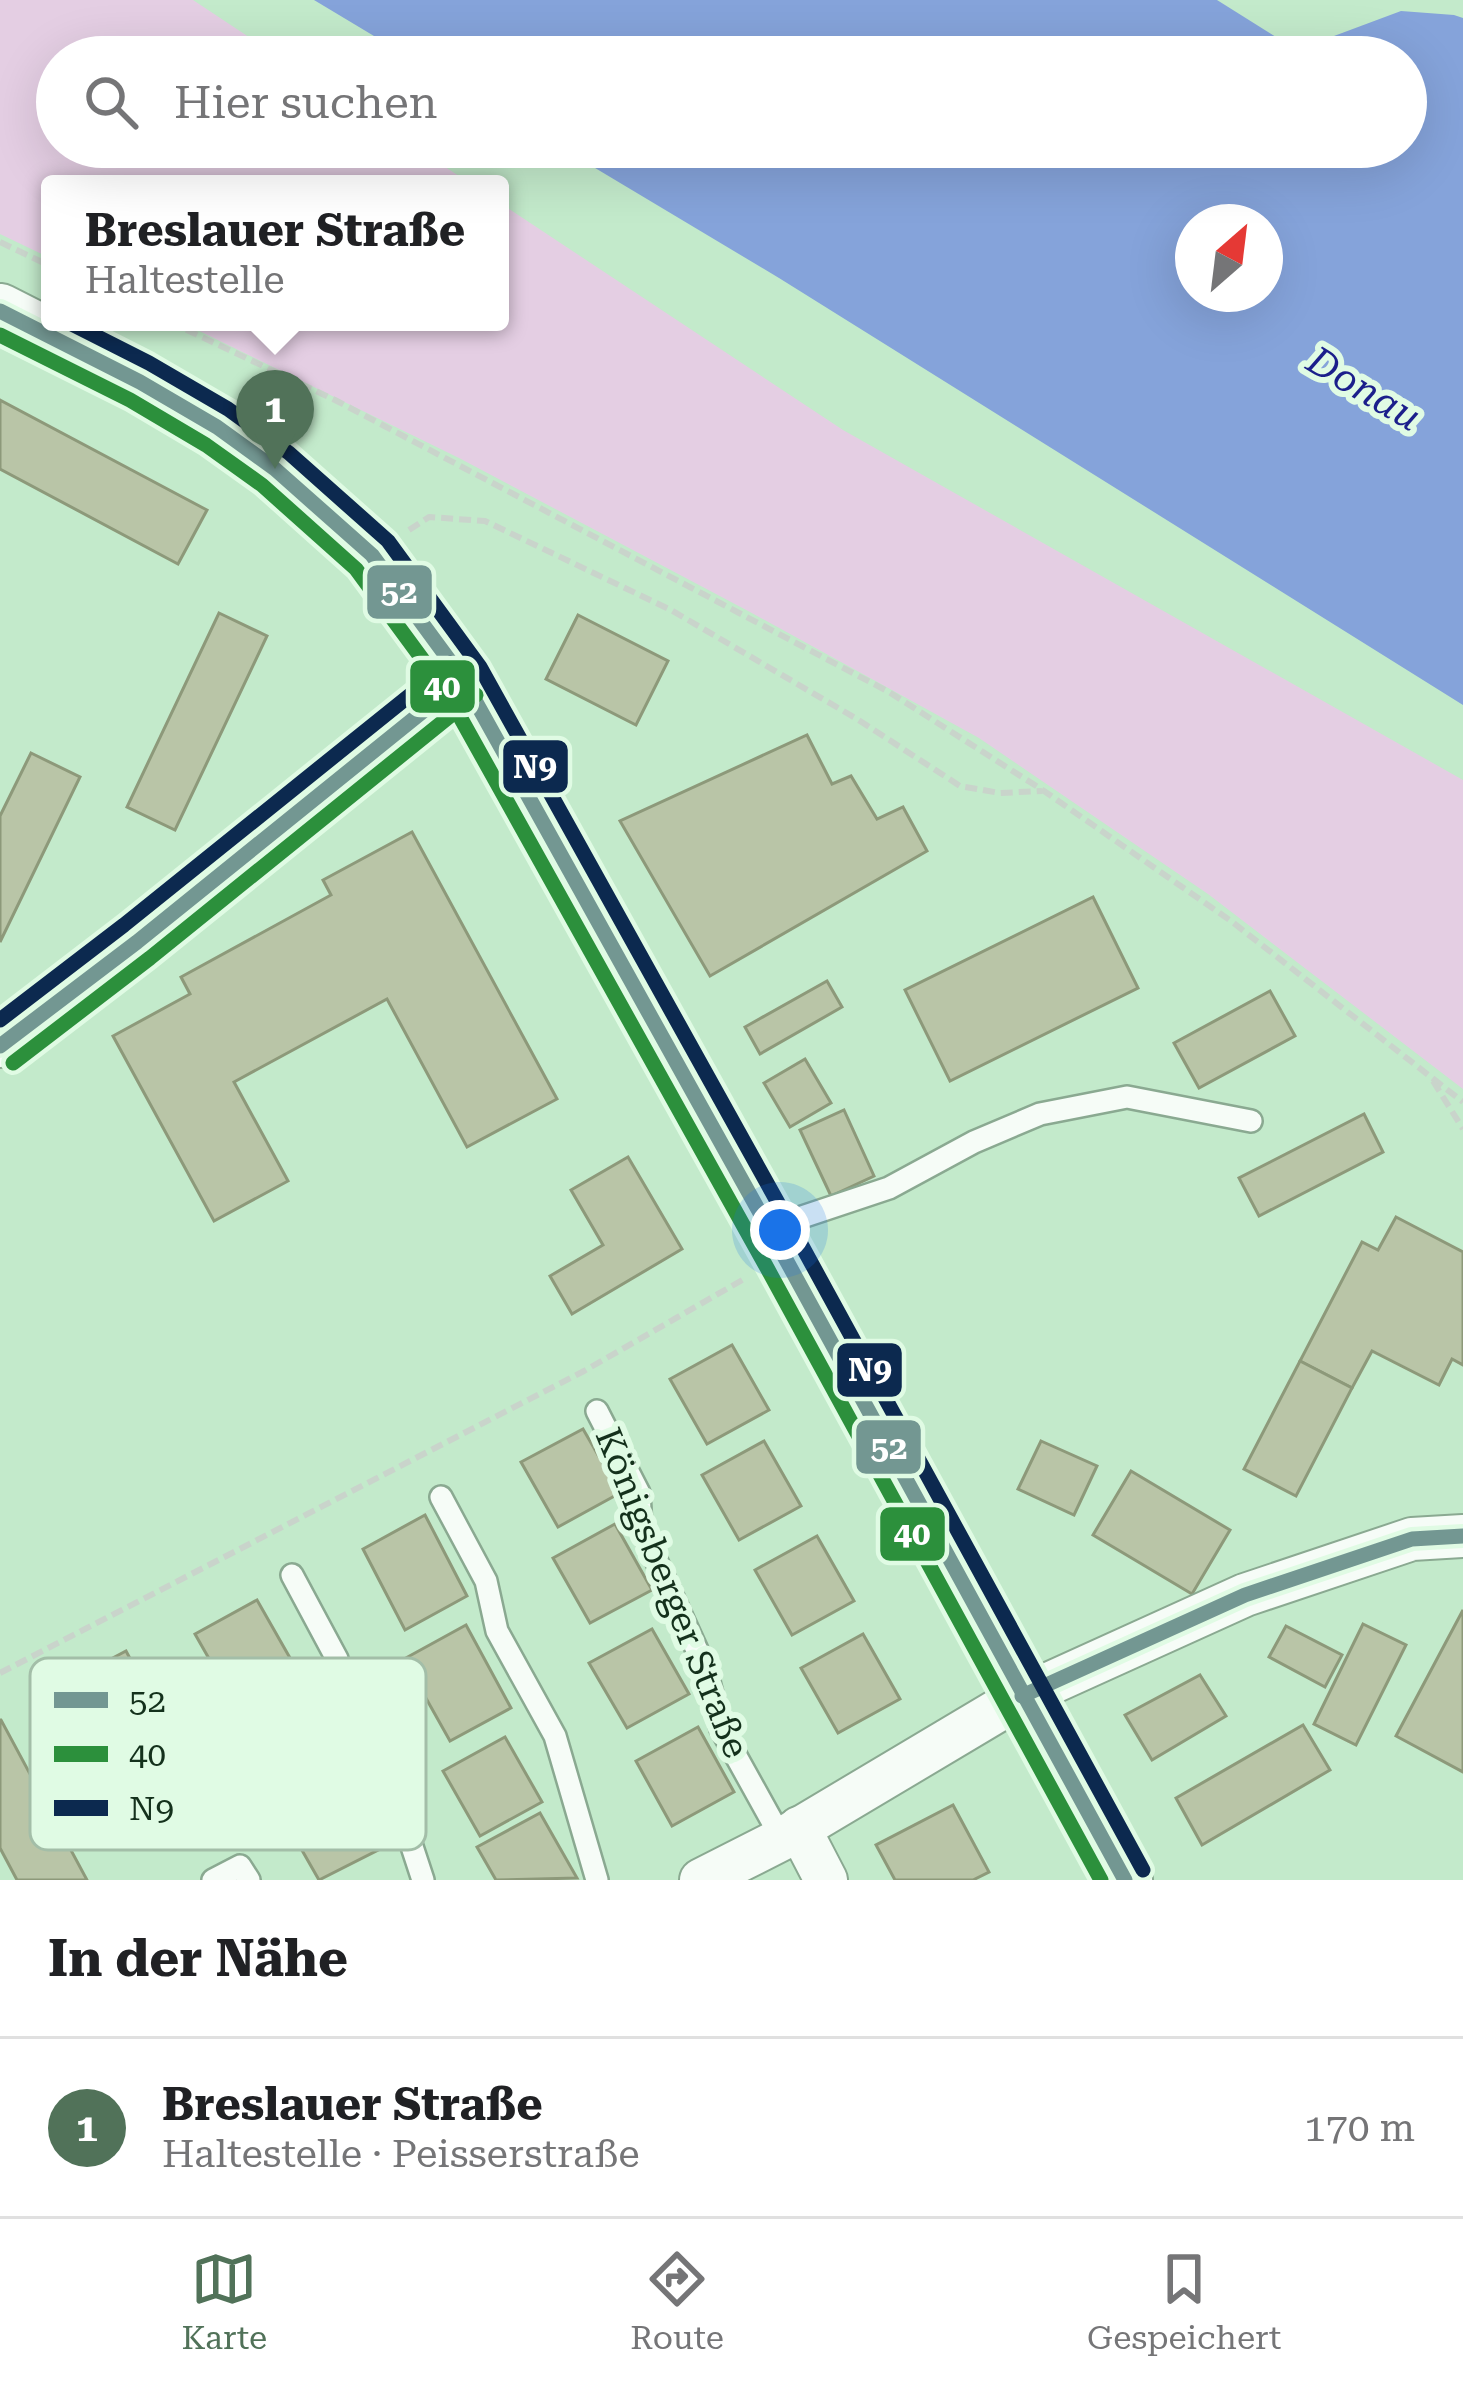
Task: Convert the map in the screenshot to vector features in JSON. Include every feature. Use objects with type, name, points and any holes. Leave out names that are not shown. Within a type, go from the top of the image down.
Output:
[{"type":"street","points":[[0,311],[140,382],[217,427],[274,469],[372,555],[464,679],[1125,1880]]},
{"type":"street","points":[[0,1046],[464,679]]},
{"type":"street","points":[[701,1880],[790,1834],[1022,1696],[1245,1595],[1412,1539],[1463,1536]]},
{"type":"street","points":[[790,1834],[826,1880]]},
{"type":"lane","points":[[776,1242],[1040,1114],[1127,1097],[1251,1121]]},
{"type":"lane","name":"Königsberger Straße","points":[[597,1411],[639,1492],[641,1527],[706,1670],[721,1730],[790,1834]]},
{"type":"lane","points":[[441,1496],[486,1581],[497,1631],[555,1736],[597,1880]]},
{"type":"lane","points":[[292,1575],[336,1658]]},
{"type":"lane","points":[[413,1850],[423,1880]]},
{"type":"lane","points":[[213,1880],[240,1866],[249,1880]]},
{"type":"path","points":[[0,242],[41,262]]},
{"type":"path","points":[[189,331],[335,400],[889,692],[1044,790],[1231,921],[1463,1102]]},
{"type":"path","points":[[372,555],[428,517],[485,521],[670,610],[857,718],[960,786],[1000,793],[1044,790]]},
{"type":"path","points":[[1430,1076],[1463,1129]]},
{"type":"path","points":[[0,1673],[584,1371],[776,1242]]},
{"type":"shaded area","points":[[0,0],[193,0],[247,36],[36,36],[36,168],[447,168],[457,175],[41,175],[41,254],[0,234]]},
{"type":"shaded area","points":[[509,209],[843,430],[1463,780],[1463,1089],[1208,894],[979,738],[459,458],[199,331],[509,331]]},
{"type":"water","points":[[314,0],[1217,0],[1274,36],[374,36]]},
{"type":"water","name":"Donau","points":[[1401,11],[1463,18],[1463,705],[595,168],[1427,168],[1427,36],[1334,36]]},
{"type":"building","points":[[0,400],[207,510],[178,564],[0,469]]},
{"type":"building","points":[[219,613],[267,636],[175,830],[127,807]]},
{"type":"building","points":[[578,615],[668,661],[636,725],[546,679]]},
{"type":"building","points":[[807,735],[832,784],[851,776],[877,819],[903,807],[927,851],[710,976],[620,821]]},
{"type":"building","points":[[31,753],[80,777],[0,942],[0,816]]},
{"type":"building","points":[[412,832],[557,1099],[467,1147],[387,999],[234,1082],[288,1181],[214,1221],[113,1036],[190,994],[181,977],[331,895],[323,880]]},
{"type":"building","points":[[1093,897],[1138,988],[950,1081],[905,990]]},
{"type":"building","points":[[827,981],[842,1007],[760,1054],[745,1027]]},
{"type":"building","points":[[1270,991],[1295,1036],[1199,1088],[1174,1043]]},
{"type":"building","points":[[805,1059],[831,1103],[790,1127],[764,1083]]},
{"type":"building","points":[[844,1110],[874,1176],[831,1196],[800,1130]]},
{"type":"building","points":[[1364,1114],[1383,1152],[1259,1216],[1239,1178]]},
{"type":"building","points":[[628,1157],[682,1249],[572,1314],[550,1276],[603,1245],[571,1190]]},
{"type":"building","points":[[1396,1217],[1463,1252],[1463,1365],[1452,1359],[1439,1385],[1372,1351],[1352,1388],[1300,1361],[1362,1242],[1378,1250]]},
{"type":"building","points":[[732,1345],[769,1410],[707,1444],[670,1379]]},
{"type":"building","points":[[1300,1361],[1352,1388],[1296,1496],[1244,1469]]},
{"type":"building","points":[[583,1429],[620,1493],[558,1527],[521,1462]]},
{"type":"building","points":[[764,1441],[801,1506],[739,1540],[702,1475]]},
{"type":"building","points":[[1041,1441],[1097,1466],[1074,1515],[1018,1489]]},
{"type":"building","points":[[1131,1471],[1230,1530],[1192,1594],[1093,1535]]},
{"type":"building","points":[[425,1515],[467,1596],[405,1630],[363,1549]]},
{"type":"building","points":[[615,1524],[652,1590],[590,1623],[553,1558]]},
{"type":"building","points":[[817,1536],[854,1601],[792,1635],[755,1570]]},
{"type":"building","points":[[257,1600],[290,1658],[209,1658],[195,1634]]},
{"type":"building","points":[[1463,1610],[1463,1772],[1396,1736]]},
{"type":"building","points":[[1363,1624],[1406,1645],[1356,1745],[1314,1724]]},
{"type":"building","points":[[466,1625],[511,1708],[450,1741],[426,1698],[426,1658],[406,1658]]},
{"type":"building","points":[[1286,1626],[1342,1655],[1325,1687],[1269,1657]]},
{"type":"building","points":[[652,1629],[689,1694],[627,1728],[589,1663]]},
{"type":"building","points":[[863,1634],[900,1699],[838,1733],[801,1668]]},
{"type":"building","points":[[1200,1675],[1226,1716],[1152,1760],[1125,1715]]},
{"type":"building","points":[[0,1720],[30,1775],[30,1850],[71,1850],[87,1880],[17,1880],[0,1848]]},
{"type":"building","points":[[1303,1725],[1330,1770],[1202,1845],[1176,1798]]},
{"type":"building","points":[[698,1727],[734,1792],[672,1826],[636,1761]]},
{"type":"building","points":[[505,1737],[542,1802],[480,1836],[443,1771]]},
{"type":"building","points":[[953,1805],[989,1872],[973,1880],[895,1880],[876,1845]]},
{"type":"building","points":[[540,1813],[577,1878],[496,1880],[477,1847]]},
{"type":"building","points":[[302,1850],[378,1850],[319,1880]]},
{"type":"transit line","name":"52","points":[[0,311],[140,382],[217,427],[275,469],[372,555],[463,679],[1125,1880]]},
{"type":"transit line","name":"N9","points":[[86,331],[228,409],[289,453],[388,541],[480,667],[1143,1870]]},
{"type":"transit line","name":"40","points":[[0,335],[130,400],[262,485],[356,569],[445,690],[1101,1880]]},
{"type":"transit line","name":"N9","points":[[0,1020],[450,663]]},
{"type":"transit line","name":"52","points":[[0,1046],[137,942],[463,679]]},
{"type":"transit line","name":"40","points":[[13,1063],[476,695]]},
{"type":"transit line","name":"52","points":[[1022,1696],[1245,1595],[1412,1539],[1463,1536]]},
{"type":"place","name":"Breslauer Straße","points":[[275,469]]}]
